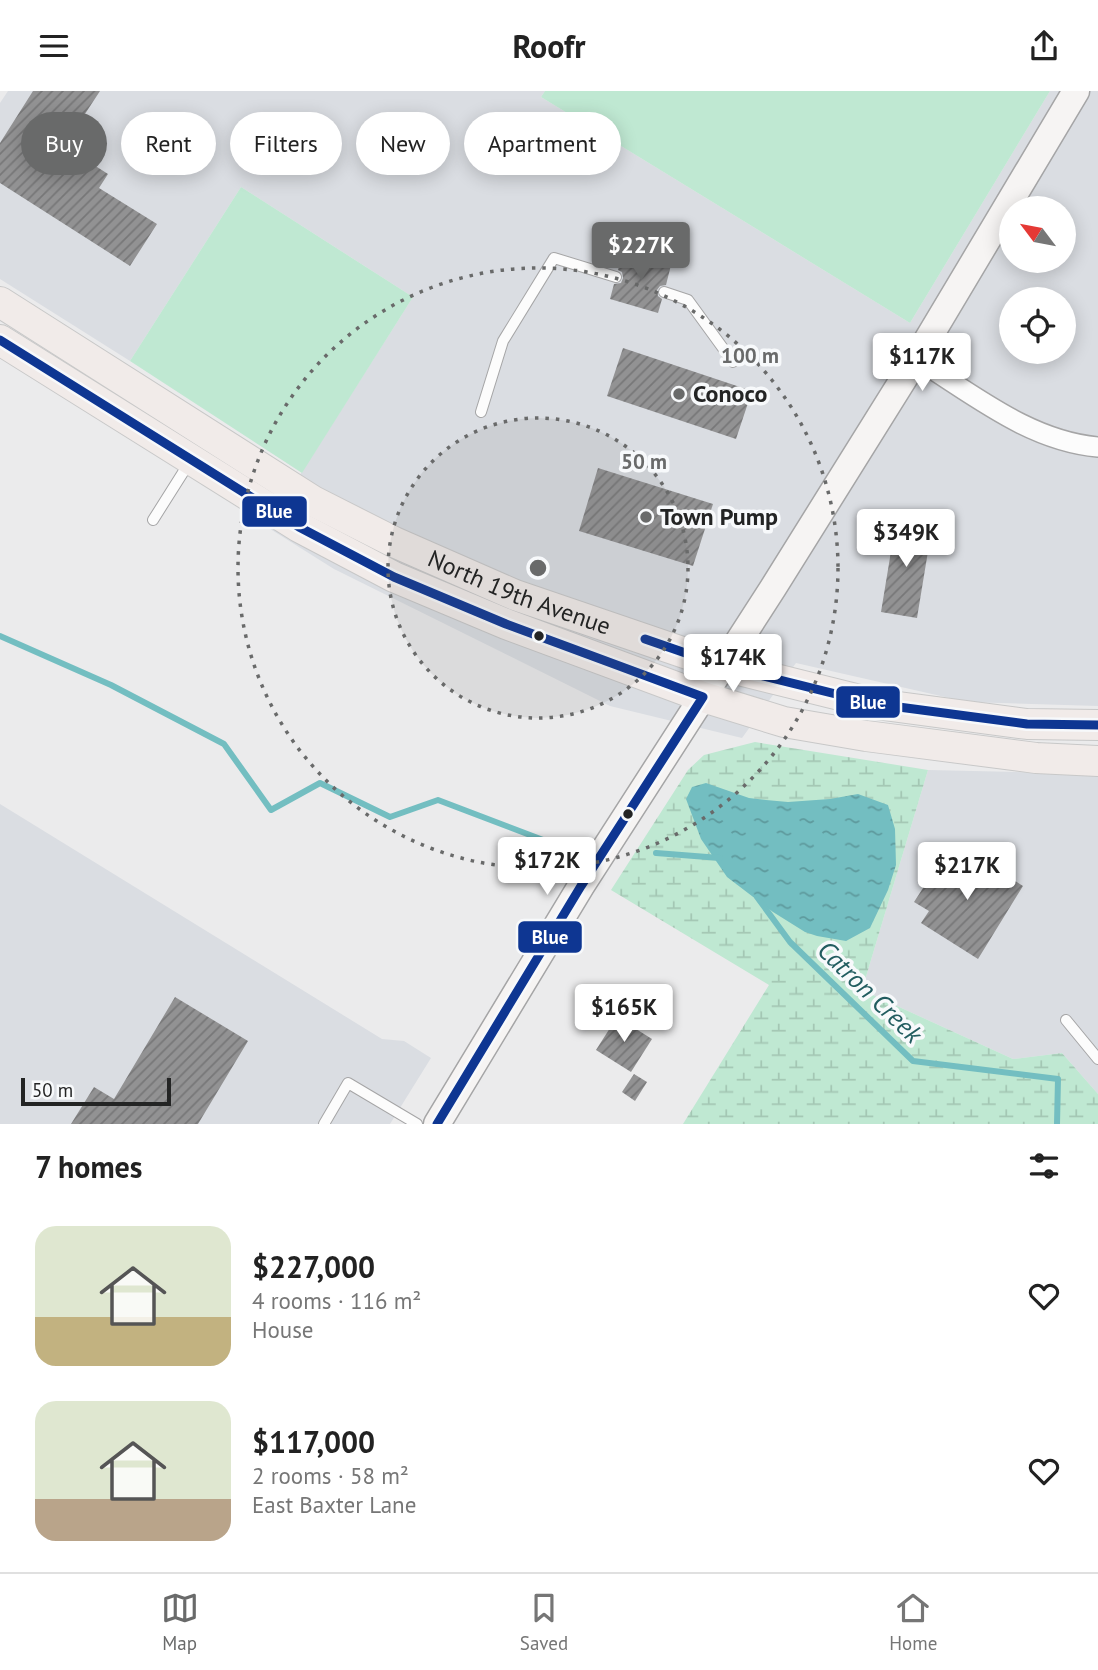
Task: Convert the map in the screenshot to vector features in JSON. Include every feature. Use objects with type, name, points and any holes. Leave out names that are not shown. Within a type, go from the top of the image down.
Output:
[{"type":"main road","points":[[437,1124],[581,886],[916,359],[1076,91]]},
{"type":"main road","name":"North 19th Avenue","points":[[0,302],[313,501],[382,536],[515,595],[723,666],[876,704],[1027,724],[1098,725]]},
{"type":"main road","name":"North 19th Avenue","points":[[0,340],[299,527],[394,577],[506,624],[703,697],[784,722],[866,736],[1036,758],[1098,761]]},
{"type":"street","points":[[916,359],[1017,422],[1047,437],[1079,446],[1098,447]]},
{"type":"lane","points":[[481,412],[503,341],[554,258],[616,277]]},
{"type":"lane","points":[[664,292],[688,300],[733,362]]},
{"type":"lane","points":[[153,520],[191,460]]},
{"type":"lane","points":[[1066,1020],[1098,1059]]},
{"type":"lane","points":[[324,1124],[348,1083],[417,1124]]},
{"type":"shaded area","points":[[8,91],[545,91],[541,97],[565,112],[464,112],[464,175],[621,175],[621,146],[910,323],[1050,91],[1098,91],[1098,706],[967,702],[796,663],[742,738],[610,706],[334,569],[267,527],[413,297],[241,187],[130,361],[0,279],[0,103]]},
{"type":"shaded area","points":[[928,770],[1098,774],[1098,1094],[1062,1053],[1013,1059],[862,990]]},
{"type":"shaded area","points":[[0,804],[382,1039],[404,1041],[431,1058],[390,1124],[0,1124]]},
{"type":"green space","points":[[545,91],[1050,91],[910,323],[621,146],[621,112],[565,112],[541,97]]},
{"type":"green space","points":[[241,187],[413,297],[302,473],[130,361]]},
{"type":"green space","points":[[755,742],[928,770],[862,990],[1013,1059],[1062,1053],[1098,1094],[1098,1124],[683,1124],[769,985],[611,890],[688,770],[704,755]]},
{"type":"water","points":[[706,783],[749,798],[788,802],[858,794],[888,805],[895,829],[896,865],[888,890],[870,928],[846,941],[805,932],[727,877],[701,839],[686,799],[692,787]]},
{"type":"building","points":[[33,91],[100,91],[86,112],[21,112],[21,175],[108,174],[99,188],[157,224],[130,266],[0,183],[0,143]]},
{"type":"building","points":[[623,251],[671,265],[666,285],[657,290],[662,299],[658,313],[610,299],[614,284],[621,283],[623,278],[622,272],[618,270]]},
{"type":"building","name":"Conoco","points":[[623,348],[752,391],[736,439],[607,396]]},
{"type":"building","name":"Town Pump","points":[[598,468],[713,504],[693,566],[579,531]]},
{"type":"building","points":[[896,521],[932,527],[917,618],[881,612]]},
{"type":"building","points":[[969,852],[1023,886],[978,959],[921,923],[929,911],[914,902],[943,857],[960,867]]},
{"type":"building","points":[[175,997],[248,1041],[198,1124],[71,1124],[94,1087],[114,1099]]},
{"type":"building","points":[[617,1017],[652,1039],[631,1072],[596,1050]]},
{"type":"building","points":[[634,1074],[647,1082],[635,1101],[622,1092]]},
{"type":"waterway","points":[[0,636],[111,685],[224,744],[271,810],[320,783],[390,817],[438,800],[551,843]]},
{"type":"waterway","name":"Catron Creek","points":[[656,853],[720,858]]},
{"type":"waterway","name":"Catron Creek","points":[[757,897],[790,942],[913,1061],[1058,1079],[1057,1124]]},
{"type":"transit line","name":"Blue","points":[[0,340],[299,527],[394,577],[506,624],[703,697],[581,886],[437,1124]]},
{"type":"transit line","name":"Blue","points":[[645,639],[723,666],[876,704],[1027,724],[1098,725]]},
{"type":"place","name":"Conoco","points":[[679,394]]},
{"type":"place","name":"Town Pump","points":[[646,517]]}]
